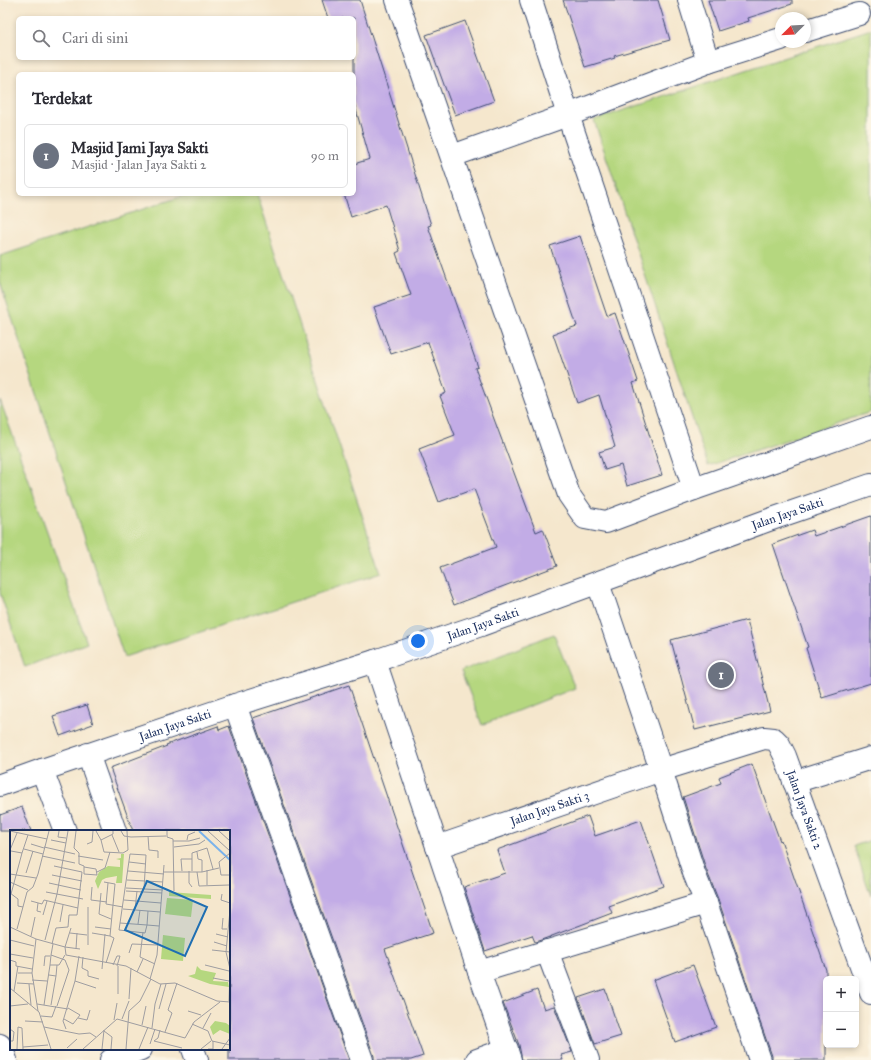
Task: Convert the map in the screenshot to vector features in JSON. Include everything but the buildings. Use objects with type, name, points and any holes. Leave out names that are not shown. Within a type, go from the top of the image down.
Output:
[{"type":"street","points":[[397,0],[569,495],[585,518],[606,522],[694,488],[871,427]]},
{"type":"street","points":[[531,0],[568,115],[694,488]]},
{"type":"street","points":[[689,0],[708,62]]},
{"type":"street","points":[[811,29],[862,8]]},
{"type":"street","points":[[452,156],[568,115],[708,62],[775,41]]},
{"type":"street","name":"Jalan Jaya Sakti","points":[[0,785],[235,705],[375,661],[481,625],[766,521],[871,486]]},
{"type":"street","points":[[598,583],[694,873],[706,903],[760,1060]]},
{"type":"street","points":[[375,661],[508,1055],[477,1060]]},
{"type":"street","points":[[235,705],[362,1060]]},
{"type":"street","name":"Jalan Jaya Sakti 2","points":[[661,770],[764,738],[774,738],[785,756],[871,993]]},
{"type":"street","points":[[88,754],[116,830]]},
{"type":"street","points":[[794,782],[871,758]]},
{"type":"street","points":[[42,770],[65,830]]},
{"type":"street","name":"Jalan Jaya Sakti 3","points":[[438,847],[661,770]]},
{"type":"street","points":[[479,972],[706,903]]},
{"type":"street","points":[[547,951],[588,1060]]},
{"type":"street","points":[[0,1045],[6,1060]]},
{"type":"street","points":[[111,1060],[138,1050]]},
{"type":"street","points":[[147,1050],[151,1060]]},
{"type":"street","points":[[193,1050],[197,1060]]},
{"type":"green space","points":[[871,29],[871,412],[708,466],[594,120]]},
{"type":"green space","points":[[183,196],[258,196],[381,573],[124,657],[0,282],[0,256]]},
{"type":"green space","points":[[0,400],[87,643],[25,667],[0,593]]},
{"type":"green space","points":[[554,634],[575,688],[482,725],[461,671]]},
{"type":"green space","points":[[871,840],[871,896],[854,846]]},
{"type":"place","name":"Masjid Jami Jaya Sakti","points":[[721,675]]}]
